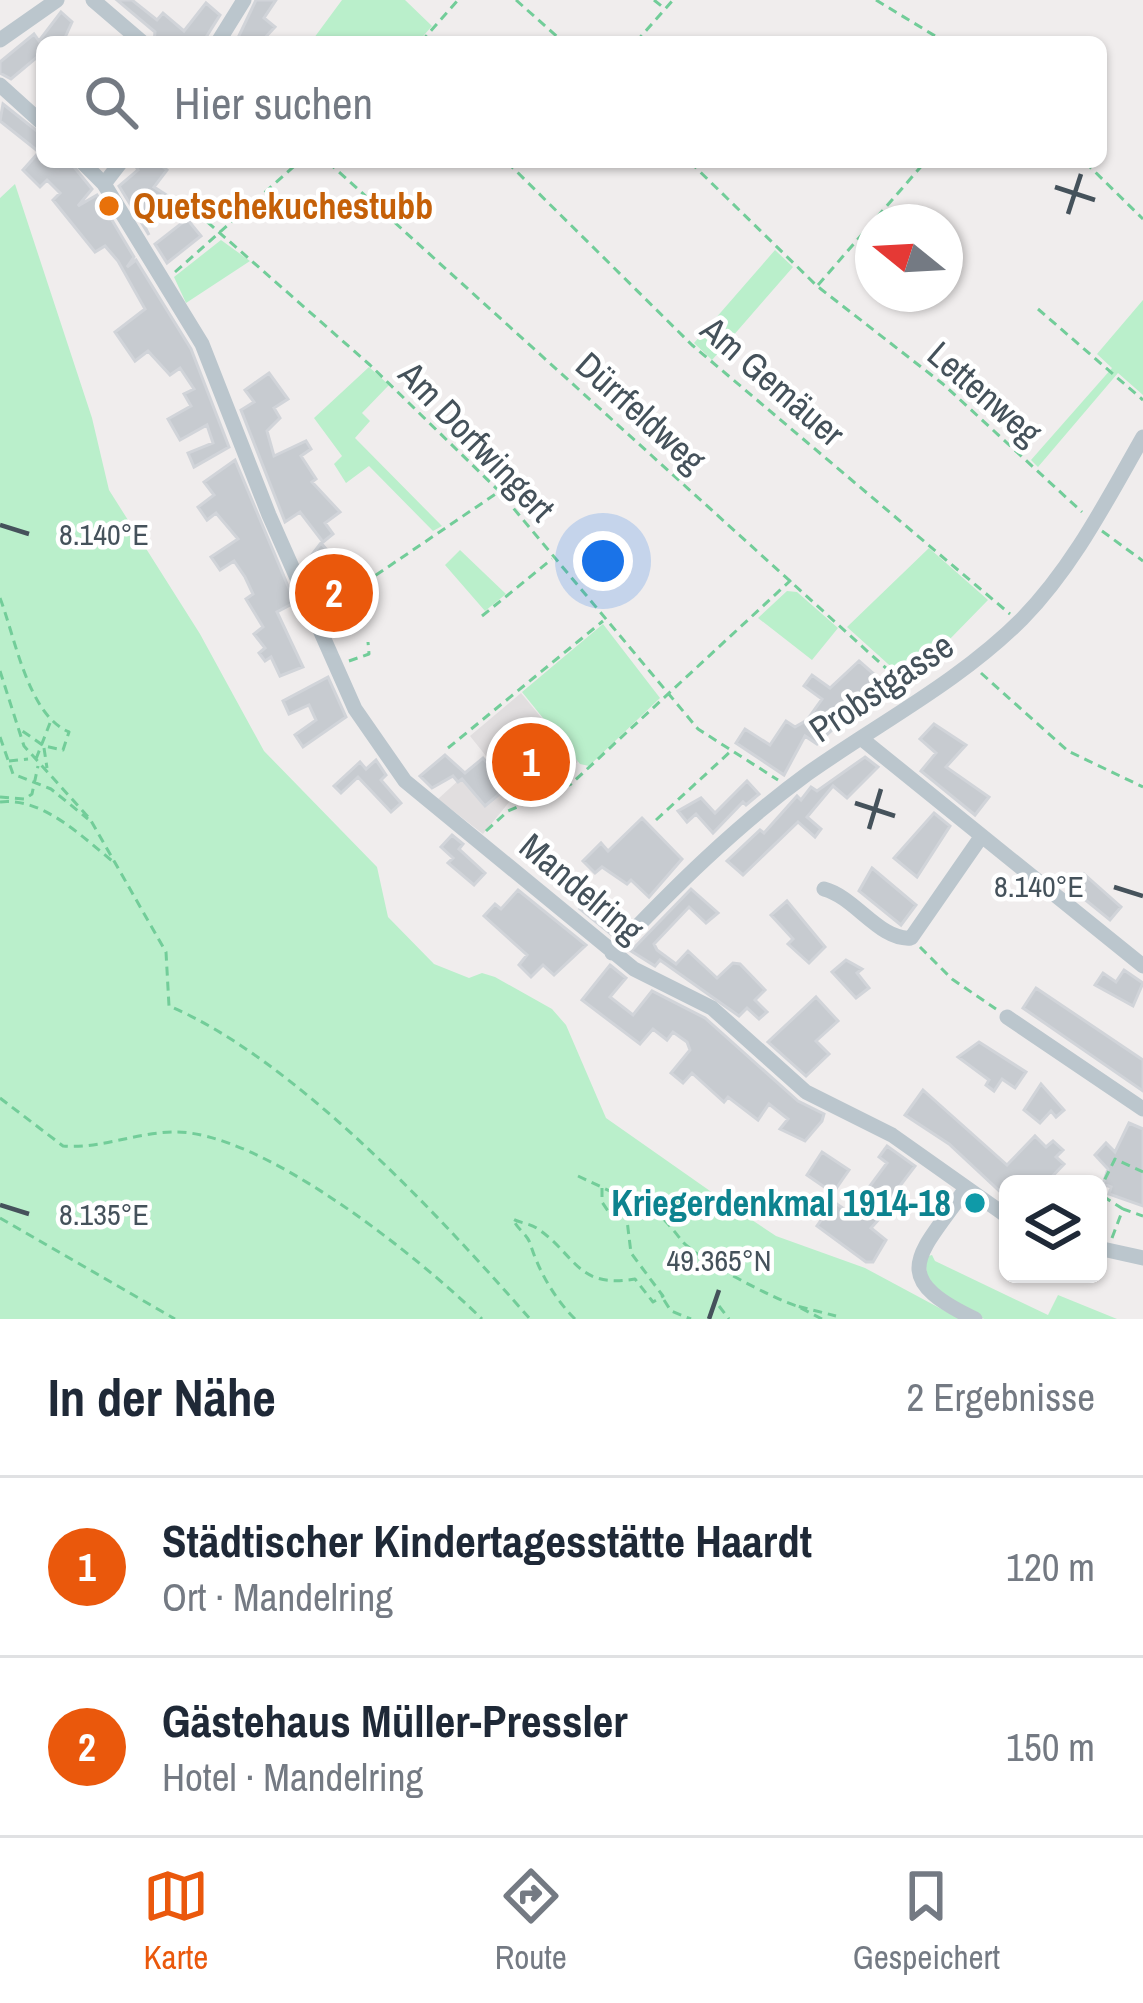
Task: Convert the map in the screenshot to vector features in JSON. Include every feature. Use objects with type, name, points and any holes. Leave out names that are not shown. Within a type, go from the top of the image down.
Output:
[{"type":"street","points":[[0,40],[57,0]]},
{"type":"street","points":[[93,0],[135,36]]},
{"type":"street","points":[[222,36],[244,0]]},
{"type":"street","points":[[0,85],[36,118]]},
{"type":"street","name":"Mandelring","points":[[88,168],[104,184],[164,280],[222,383],[269,515],[336,665],[383,756],[404,782],[538,886],[612,953],[712,1008],[806,1092],[892,1136],[999,1211]]},
{"type":"street","points":[[104,184],[116,168]]},
{"type":"street","name":"Probstgasse","points":[[612,953],[686,877],[787,790],[971,663],[1019,622],[1094,524],[1143,437]]},
{"type":"street","points":[[862,739],[1143,966]]},
{"type":"street","points":[[824,889],[843,896],[894,936],[911,938],[981,837]]},
{"type":"street","points":[[1007,1017],[1143,1109]]},
{"type":"street","points":[[966,1188],[926,1246],[917,1271],[918,1280],[940,1302],[975,1319]]},
{"type":"street","points":[[1107,1250],[1143,1258]]},
{"type":"path","points":[[426,36],[458,0]]},
{"type":"path","points":[[516,0],[556,36]]},
{"type":"path","points":[[654,0],[665,9]]},
{"type":"path","points":[[641,36],[673,0]]},
{"type":"path","points":[[876,0],[935,36]]},
{"type":"path","points":[[164,280],[293,168]]},
{"type":"path","name":"Dürrfeldweg","points":[[335,168],[920,699]]},
{"type":"path","name":"Am Gemäuer","points":[[513,168],[692,345],[1019,622]]},
{"type":"path","name":"Lettenweg","points":[[696,168],[817,286],[943,384],[1094,524],[1143,561]]},
{"type":"path","points":[[817,286],[921,168]]},
{"type":"path","points":[[1091,168],[1143,219]]},
{"type":"path","name":"Am Dorfwingert","points":[[196,212],[500,491],[698,729],[787,790]]},
{"type":"path","points":[[1038,309],[1143,400]]},
{"type":"path","points":[[314,616],[500,491]]},
{"type":"path","points":[[482,616],[554,558]]},
{"type":"path","points":[[476,840],[508,812],[572,784],[791,580]]},
{"type":"path","points":[[0,598],[51,722],[69,732],[69,742],[63,750],[44,746],[16,727]]},
{"type":"path","points":[[448,748],[604,620]]},
{"type":"path","points":[[336,665],[369,654],[368,643]]},
{"type":"path","points":[[971,663],[1068,751],[1143,787]]},
{"type":"path","points":[[0,671],[16,727],[35,760],[90,819],[166,952],[169,1006],[218,1026],[322,1112],[446,1223],[530,1319]]},
{"type":"path","points":[[1,800],[32,794],[35,760],[51,722]]},
{"type":"path","points":[[0,737],[13,774],[90,819]]},
{"type":"path","points":[[44,746],[46,771]]},
{"type":"path","points":[[656,820],[732,749]]},
{"type":"path","points":[[7,761],[35,760]]},
{"type":"path","points":[[1,800],[64,822],[120,868]]},
{"type":"path","points":[[911,938],[952,979],[1007,1017]]},
{"type":"path","points":[[0,1098],[63,1146],[172,1132],[230,1140],[286,1170],[442,1279],[482,1319]]},
{"type":"path","points":[[1143,1172],[1115,1159],[1098,1193],[1143,1216]]},
{"type":"path","points":[[578,1176],[602,1188],[622,1206],[643,1201],[669,1218],[682,1242],[723,1272],[822,1319]]},
{"type":"path","points":[[602,1188],[612,1217],[626,1212],[631,1253],[670,1311],[691,1319]]},
{"type":"path","points":[[1107,1241],[1123,1209]]},
{"type":"path","points":[[0,1218],[175,1319]]},
{"type":"path","points":[[575,1319],[548,1285],[531,1257],[529,1240],[513,1219],[553,1239],[586,1276],[616,1283],[635,1280],[653,1302],[660,1303],[663,1296]]},
{"type":"path","points":[[719,1306],[729,1319]]},
{"type":"path","points":[[797,1306],[836,1316]]},
{"type":"shaded area","points":[[521,693],[578,762],[518,796],[470,736]]},
{"type":"shaded area","points":[[483,758],[515,795],[483,834],[438,799]]},
{"type":"green space","points":[[342,0],[405,0],[432,26],[423,36],[315,36]]},
{"type":"green space","points":[[15,184],[92,418],[109,490],[200,634],[264,751],[377,867],[388,917],[434,964],[469,978],[482,973],[495,977],[552,1009],[566,1025],[606,1118],[776,1236],[865,1268],[960,1319],[0,1319],[0,198]]},
{"type":"green space","points":[[221,240],[250,261],[186,303],[174,277]]},
{"type":"green space","points":[[775,250],[793,267],[712,360],[694,343]]},
{"type":"green space","points":[[1143,300],[1143,395],[1118,373],[1038,467],[1031,460],[1112,368],[1097,354]]},
{"type":"green space","points":[[369,367],[389,385],[362,413],[370,421],[355,438],[442,526],[433,531],[369,466],[346,483],[334,464],[342,456],[314,418]]},
{"type":"green space","points":[[929,548],[988,600],[908,682],[847,627]]},
{"type":"green space","points":[[460,550],[506,594],[485,611],[445,565]]},
{"type":"green space","points":[[787,591],[797,592],[838,628],[812,660],[758,618]]},
{"type":"green space","points":[[603,624],[660,698],[589,766],[580,764],[522,692]]},
{"type":"green space","points":[[932,1255],[935,1261],[1048,1315],[1058,1295],[1117,1319],[984,1319],[928,1286],[925,1257]]},
{"type":"building","points":[[117,0],[132,0],[157,20],[163,13],[184,31],[206,3],[220,15],[207,36],[155,36]]},
{"type":"building","points":[[256,0],[276,0],[264,18],[275,27],[267,36],[239,36]]},
{"type":"building","points":[[61,12],[72,22],[66,36],[43,36]]},
{"type":"building","points":[[34,34],[36,58],[11,79],[0,73],[0,62]]},
{"type":"building","points":[[3,104],[36,130],[36,150],[0,121]]},
{"type":"building","points":[[36,155],[36,168],[75,168],[92,189],[78,206],[97,195],[134,257],[127,267],[136,260],[191,349],[229,447],[194,467],[188,453],[213,443],[207,425],[180,440],[168,419],[191,406],[184,394],[194,389],[180,368],[170,375],[148,351],[135,361],[115,332],[145,309],[118,261],[105,246],[95,252],[53,200],[60,193],[47,180],[40,187],[23,170]]},
{"type":"building","points":[[138,170],[167,170],[154,187],[174,200],[144,225],[149,235],[119,186]]},
{"type":"building","points":[[187,219],[201,236],[167,263],[155,244]]},
{"type":"building","points":[[269,373],[288,399],[274,408],[280,418],[267,431],[274,456],[306,441],[311,449],[301,456],[316,479],[312,482],[340,512],[325,523],[333,534],[323,542],[300,512],[285,522],[241,410],[254,402],[245,390]]},
{"type":"building","points":[[235,460],[304,624],[292,604],[277,612],[303,667],[280,676],[271,657],[265,661],[259,653],[265,648],[254,634],[263,627],[246,599],[253,594],[245,577],[234,561],[220,570],[211,557],[238,539],[216,513],[207,520],[198,507],[214,495],[204,482]]},
{"type":"building","points":[[321,543],[343,569],[352,562],[376,599],[358,613],[353,606],[337,614],[331,602],[323,607],[304,565]]},
{"type":"building","points":[[859,661],[883,682],[817,744],[805,736],[784,775],[736,743],[745,729],[770,745],[786,721],[795,727],[807,720],[822,699],[804,686],[812,675],[830,688]]},
{"type":"building","points":[[328,677],[346,717],[303,747],[295,735],[316,720],[309,705],[289,714],[283,701]]},
{"type":"building","points":[[934,724],[966,745],[946,767],[989,797],[975,815],[921,771],[936,753],[920,739]]},
{"type":"building","points":[[533,742],[552,764],[529,783],[511,760]]},
{"type":"building","points":[[445,755],[465,773],[483,758],[508,787],[485,806],[462,779],[458,782],[453,776],[432,788],[420,776]]},
{"type":"building","points":[[865,757],[878,767],[847,798],[833,786],[807,817],[821,829],[815,837],[798,822],[743,875],[727,861],[760,830],[764,833],[797,796],[801,800],[811,787],[817,791]]},
{"type":"building","points":[[376,760],[386,775],[381,780],[401,803],[391,812],[358,777],[341,793],[334,786],[360,762],[366,769]]},
{"type":"building","points":[[747,781],[759,794],[746,805],[743,802],[713,833],[696,814],[687,822],[678,811],[701,798],[715,813]]},
{"type":"building","points":[[934,813],[950,826],[917,877],[894,858]]},
{"type":"building","points":[[642,818],[682,859],[649,897],[631,880],[627,884],[602,867],[595,873],[583,861],[601,843],[608,851]]},
{"type":"building","points":[[452,835],[463,844],[459,849],[485,873],[474,885],[448,863],[453,858],[441,847]]},
{"type":"building","points":[[872,868],[916,905],[901,925],[859,891]]},
{"type":"building","points":[[1084,874],[1121,907],[1110,920],[1072,889]]},
{"type":"building","points":[[691,889],[718,913],[706,923],[689,907],[654,944],[657,950],[676,964],[688,951],[717,978],[733,963],[740,964],[765,990],[755,1000],[767,1012],[759,1019],[747,1008],[739,1016],[660,960],[655,966],[631,951]]},
{"type":"building","points":[[518,890],[586,945],[554,975],[543,965],[531,977],[519,965],[527,955],[484,916],[495,904],[501,909]]},
{"type":"building","points":[[593,896],[611,914],[616,908],[623,914],[612,935],[580,909]]},
{"type":"building","points":[[787,901],[825,947],[809,963],[788,944],[793,939],[771,915]]},
{"type":"building","points":[[846,960],[862,969],[857,973],[869,988],[856,998],[832,972]]},
{"type":"building","points":[[610,965],[626,978],[610,997],[633,1015],[652,991],[705,1018],[798,1101],[824,1114],[822,1121],[805,1141],[780,1129],[788,1119],[769,1104],[758,1120],[728,1097],[724,1102],[692,1073],[683,1083],[671,1073],[690,1050],[687,1042],[673,1032],[667,1040],[653,1029],[640,1044],[582,1000]]},
{"type":"building","points":[[1124,970],[1143,983],[1133,1006],[1095,985],[1103,973],[1116,982]]},
{"type":"building","points":[[1036,988],[1143,1060],[1143,1091],[1023,1008]]},
{"type":"building","points":[[816,997],[838,1021],[816,1041],[829,1054],[806,1076],[768,1042]]},
{"type":"building","points":[[979,1042],[1026,1072],[1015,1088],[1002,1079],[994,1091],[986,1085],[989,1080],[958,1057]]},
{"type":"building","points":[[1041,1084],[1064,1110],[1056,1117],[1051,1111],[1040,1123],[1024,1110]]},
{"type":"building","points":[[923,1090],[1007,1165],[1035,1136],[1046,1147],[1053,1141],[1063,1150],[1056,1157],[1064,1164],[1054,1175],[999,1175],[999,1191],[949,1144],[905,1115]]},
{"type":"building","points":[[1129,1123],[1143,1129],[1143,1206],[1109,1194],[1108,1169],[1095,1155],[1106,1143],[1115,1152]]},
{"type":"building","points":[[887,1146],[915,1166],[896,1191],[901,1195],[871,1228],[886,1240],[873,1262],[866,1262],[817,1226],[834,1202],[850,1213],[887,1163],[879,1157]]},
{"type":"building","points":[[822,1152],[849,1170],[833,1193],[807,1175]]},
{"type":"place","name":"Quetschekuchestubb","points":[[109,206]]},
{"type":"place","name":"Gästehaus Müller-Pressler","points":[[334,593]]},
{"type":"place","name":"Städtischer Kindertagesstätte Haardt","points":[[531,762]]},
{"type":"place","name":"Kriegerdenkmal 1914-18","points":[[975,1203]]}]
